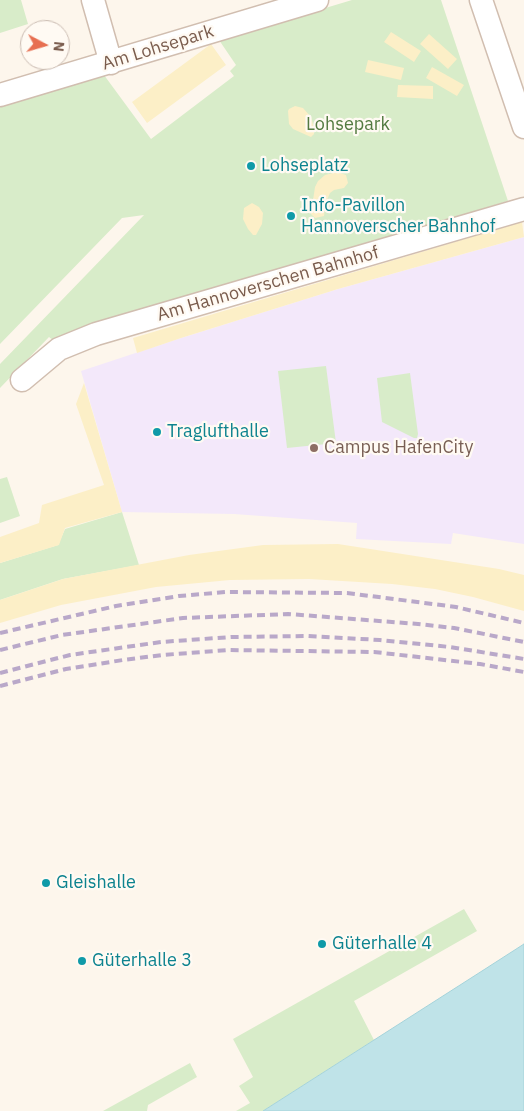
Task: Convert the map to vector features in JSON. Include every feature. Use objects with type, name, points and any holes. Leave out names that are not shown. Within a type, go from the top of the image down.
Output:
[{"type":"street","points":[[93,0],[111,63]]},
{"type":"street","name":"Am Lohsepark","points":[[0,95],[317,0]]},
{"type":"street","points":[[481,0],[524,126]]},
{"type":"street","name":"Am Hannoverschen Bahnhof","points":[[22,380],[59,349],[96,334],[524,209]]},
{"type":"shaded area","name":"Campus HafenCity","points":[[524,237],[524,544],[453,533],[451,544],[356,539],[357,523],[234,514],[122,512],[81,371],[338,289]]},
{"type":"green space","points":[[0,0],[21,0],[27,20],[20,20],[20,27],[0,33]]},
{"type":"green space","name":"Lohsepark","points":[[352,0],[441,0],[508,201],[78,330],[54,341],[49,337],[0,388],[0,364],[144,215],[122,218],[0,344],[0,107],[104,75],[151,139],[234,76],[230,71],[236,65],[219,40]]},
{"type":"green space","points":[[326,366],[336,443],[287,448],[278,371]]},
{"type":"green space","points":[[410,373],[417,438],[382,422],[377,378]]},
{"type":"green space","points":[[7,477],[20,516],[0,523],[0,479]]},
{"type":"green space","points":[[122,512],[139,565],[63,579],[0,600],[0,563],[58,545],[65,529]]},
{"type":"green space","points":[[464,909],[477,931],[354,1001],[374,1040],[263,1111],[236,1111],[250,1103],[239,1086],[253,1077],[233,1039]]},
{"type":"green space","points":[[190,1063],[197,1077],[148,1105],[147,1111],[103,1111]]},
{"type":"sand","points":[[391,32],[421,51],[414,62],[384,42]]},
{"type":"sand","points":[[429,34],[457,59],[448,69],[420,44]]},
{"type":"sand","points":[[211,44],[226,65],[147,123],[132,102]]},
{"type":"sand","points":[[368,60],[404,68],[401,80],[365,72]]},
{"type":"sand","points":[[432,67],[464,85],[457,96],[426,78]]},
{"type":"sand","points":[[398,85],[433,86],[433,99],[397,97]]},
{"type":"sand","points":[[295,106],[303,108],[311,117],[314,134],[311,137],[293,129],[289,124],[288,111]]},
{"type":"sand","points":[[337,172],[346,175],[348,183],[344,188],[330,193],[325,205],[324,216],[315,218],[311,214],[315,187],[318,181],[325,175]]},
{"type":"sand","points":[[252,203],[259,207],[263,213],[262,224],[256,235],[253,235],[248,229],[243,219],[244,208]]},
{"type":"sand","points":[[522,222],[524,237],[338,289],[137,353],[133,338]]},
{"type":"sand","points":[[84,383],[122,512],[65,528],[59,545],[0,563],[0,537],[39,523],[42,505],[104,485],[76,404]]},
{"type":"sand","points":[[338,544],[499,569],[524,575],[524,611],[435,589],[392,584],[309,579],[230,580],[156,587],[61,605],[0,623],[0,600],[63,579],[189,555],[263,545]]},
{"type":"water","points":[[524,944],[524,1111],[263,1111],[482,971]]},
{"type":"railway","points":[[0,633],[116,606],[179,596],[226,592],[347,593],[456,607],[524,623]]},
{"type":"railway","points":[[0,650],[62,635],[183,618],[288,614],[454,628],[524,642]]},
{"type":"railway","points":[[0,673],[70,655],[161,642],[231,637],[308,636],[380,640],[450,647],[524,659]]},
{"type":"railway","points":[[0,686],[66,669],[123,660],[229,650],[374,652],[480,664],[524,672]]},
{"type":"place","name":"Lohseplatz","points":[[251,166]]},
{"type":"place","name":"Info-Pavillon Hannoverscher Bahnhof","points":[[291,216]]},
{"type":"place","name":"Traglufthalle","points":[[157,432]]},
{"type":"place","name":"Campus HafenCity","points":[[314,448]]},
{"type":"place","name":"Gleishalle","points":[[46,883]]},
{"type":"place","name":"Güterhalle 4","points":[[322,944]]},
{"type":"place","name":"Güterhalle 3","points":[[82,961]]}]
